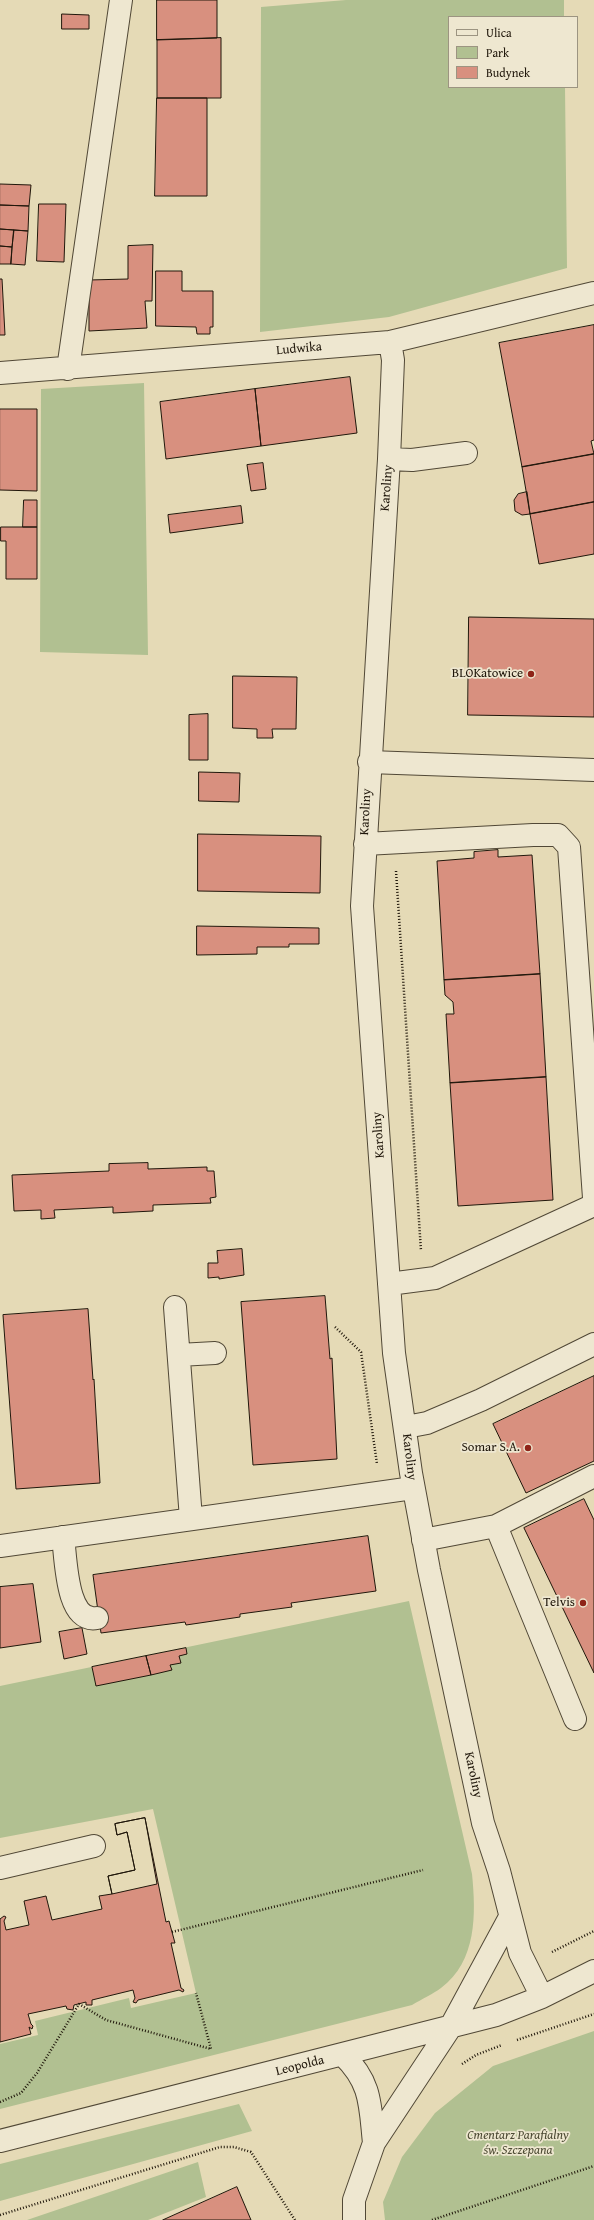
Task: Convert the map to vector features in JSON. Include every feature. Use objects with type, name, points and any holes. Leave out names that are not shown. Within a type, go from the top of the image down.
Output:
[{"type":"street","points":[[68,368],[121,0]]},
{"type":"street","name":"Ludwika","points":[[0,373],[390,342],[594,293]]},
{"type":"street","name":"Karoliny","points":[[390,342],[393,360],[389,459],[369,762],[362,906],[394,1353],[406,1427],[413,1488],[483,1823],[499,1870],[520,1953],[542,1997]]},
{"type":"street","points":[[389,459],[412,460],[466,454]]},
{"type":"street","points":[[369,762],[594,770]]},
{"type":"street","points":[[365,844],[558,835],[569,847],[594,1198]]},
{"type":"street","points":[[389,1284],[435,1278],[594,1205]]},
{"type":"street","points":[[175,1307],[191,1519]]},
{"type":"street","points":[[406,1427],[427,1423],[480,1400],[594,1344]]},
{"type":"street","points":[[179,1355],[215,1353]]},
{"type":"street","points":[[423,1540],[496,1526],[594,1476]]},
{"type":"street","points":[[0,1546],[413,1488]]},
{"type":"street","points":[[496,1526],[575,1719]]},
{"type":"street","points":[[63,1537],[72,1600],[81,1615],[91,1620],[97,1618]]},
{"type":"street","points":[[0,1868],[94,1846]]},
{"type":"street","points":[[354,2220],[354,2200],[374,2143],[450,2028],[510,1917]]},
{"type":"street","name":"Leopolda","points":[[0,2141],[450,2028],[513,2009],[542,1997],[594,1971]]},
{"type":"street","points":[[343,2055],[357,2068],[364,2079],[370,2106],[374,2143]]},
{"type":"path","points":[[394,843],[423,1280]]},
{"type":"path","points":[[335,1327],[361,1352],[378,1467]]},
{"type":"path","points":[[172,1932],[423,1870]]},
{"type":"path","points":[[548,1950],[552,1952],[594,1931]]},
{"type":"path","points":[[0,2102],[21,2093],[37,2073],[79,2004],[106,2020],[211,2049],[196,1993]]},
{"type":"path","points":[[512,2041],[594,2014]]},
{"type":"path","points":[[0,2215],[220,2147],[234,2147],[252,2152],[295,2220]]},
{"type":"path","points":[[432,2220],[594,2166]]},
{"type":"green space","points":[[346,0],[564,0],[564,16],[448,16],[448,88],[565,88],[567,268],[389,317],[260,332],[261,7]]},
{"type":"green space","points":[[144,383],[148,655],[40,652],[41,389]]},
{"type":"green space","points":[[409,1601],[472,1874],[474,1905],[472,1936],[468,1951],[462,1964],[453,1977],[441,1988],[412,2005],[0,2109],[0,2044],[38,2035],[35,2021],[129,1998],[131,2008],[196,1993],[153,1809],[0,1838],[0,1686]]},
{"type":"green space","name":"Cmentarz Parafialny św. Szczepana","points":[[594,2031],[594,2220],[385,2220],[383,2202],[402,2157],[435,2113],[493,2066]]},
{"type":"green space","points":[[239,2104],[252,2131],[0,2201],[0,2164]]},
{"type":"green space","points":[[198,2162],[206,2197],[148,2220],[27,2220]]},
{"type":"building","points":[[157,0],[217,0],[217,38],[157,40]]},
{"type":"building","points":[[62,14],[89,15],[89,29],[62,29]]},
{"type":"building","points":[[221,38],[221,98],[157,98],[157,40]]},
{"type":"building","points":[[157,98],[207,98],[207,196],[155,196]]},
{"type":"building","points":[[0,184],[31,185],[29,206],[0,205]]},
{"type":"building","points":[[39,204],[66,204],[64,262],[37,261]]},
{"type":"building","points":[[0,205],[29,206],[28,231],[0,229]]},
{"type":"building","points":[[0,229],[14,230],[12,247],[0,246]]},
{"type":"building","points":[[14,230],[28,231],[25,265],[11,264]]},
{"type":"building","points":[[153,245],[152,301],[145,301],[147,328],[89,331],[89,280],[128,279],[128,246]]},
{"type":"building","points":[[0,246],[12,247],[11,264],[0,264]]},
{"type":"building","points":[[156,271],[182,271],[182,291],[213,291],[213,327],[210,327],[210,334],[197,334],[196,327],[156,326]]},
{"type":"building","points":[[0,279],[2,279],[5,335],[0,335]]},
{"type":"building","points":[[594,325],[594,440],[591,441],[594,454],[522,467],[499,343]]},
{"type":"building","points":[[350,377],[357,433],[261,446],[255,389]]},
{"type":"building","points":[[255,389],[261,446],[166,459],[160,402]]},
{"type":"building","points":[[0,409],[37,409],[37,491],[0,490]]},
{"type":"building","points":[[594,454],[594,502],[530,514],[522,467]]},
{"type":"building","points":[[263,463],[266,489],[251,491],[247,465]]},
{"type":"building","points":[[527,492],[530,514],[522,515],[515,511],[514,500],[518,494]]},
{"type":"building","points":[[24,500],[37,500],[37,527],[23,527]]},
{"type":"building","points":[[594,502],[594,554],[539,564],[530,514]]},
{"type":"building","points":[[241,506],[243,523],[170,533],[168,515]]},
{"type":"building","points":[[1,527],[37,527],[37,579],[6,579],[6,541],[1,541]]},
{"type":"building","name":"BLOKatowice","points":[[469,617],[594,619],[594,717],[468,715]]},
{"type":"building","points":[[233,676],[297,677],[296,729],[272,729],[273,738],[257,738],[257,729],[233,728]]},
{"type":"building","points":[[208,714],[208,760],[189,760],[189,715]]},
{"type":"building","points":[[199,772],[240,773],[239,802],[199,801]]},
{"type":"building","points":[[198,834],[321,836],[320,893],[198,891]]},
{"type":"building","points":[[498,850],[498,857],[532,855],[540,974],[444,980],[437,861],[474,858],[474,852]]},
{"type":"building","points":[[197,926],[319,928],[319,944],[289,944],[289,947],[257,947],[257,954],[197,955]]},
{"type":"building","points":[[540,974],[546,1077],[450,1083],[446,1014],[454,1014],[453,1002],[445,995],[444,980]]},
{"type":"building","points":[[546,1077],[553,1200],[458,1206],[450,1083]]},
{"type":"building","points":[[148,1163],[148,1169],[207,1167],[207,1171],[214,1171],[216,1197],[210,1198],[211,1203],[153,1205],[153,1211],[113,1213],[113,1207],[54,1210],[55,1218],[41,1219],[41,1210],[14,1211],[12,1175],[109,1171],[109,1164]]},
{"type":"building","points":[[242,1249],[244,1275],[219,1279],[219,1277],[208,1278],[208,1263],[218,1263],[217,1251]]},
{"type":"building","points":[[325,1296],[330,1359],[332,1358],[337,1459],[253,1465],[241,1302]]},
{"type":"building","points":[[88,1309],[100,1483],[16,1489],[3,1315]]},
{"type":"building","points":[[594,1376],[594,1461],[526,1493],[493,1424]]},
{"type":"building","points":[[584,1499],[594,1520],[594,1673],[524,1528]]},
{"type":"building","points":[[368,1536],[376,1591],[291,1603],[292,1607],[240,1614],[240,1617],[186,1625],[185,1622],[101,1633],[93,1575]]},
{"type":"building","points":[[33,1584],[41,1642],[0,1648],[0,1587]]},
{"type":"building","points":[[82,1628],[87,1654],[64,1659],[59,1632]]},
{"type":"building","points":[[186,1648],[187,1654],[179,1656],[181,1663],[170,1665],[172,1670],[151,1675],[146,1656]]},
{"type":"building","points":[[146,1656],[151,1675],[96,1686],[92,1667]]},
{"type":"building","points":[[145,1818],[166,1922],[169,1921],[175,1943],[171,1943],[181,1988],[184,1990],[183,1992],[179,1990],[138,2000],[136,2003],[133,2002],[135,1998],[133,1990],[92,2000],[92,2005],[86,2005],[86,2002],[74,2005],[73,2010],[67,2009],[66,2006],[28,2014],[33,2026],[32,2029],[29,2027],[31,2034],[0,2042],[0,1919],[4,1916],[6,1917],[4,1921],[6,1930],[29,1925],[24,1901],[46,1896],[52,1920],[102,1909],[99,1896],[112,1894],[108,1876],[135,1870],[127,1832],[117,1835],[115,1824]]},
{"type":"building","points":[[145,1818],[157,1884],[112,1894],[108,1876],[135,1870],[127,1832],[117,1835],[115,1824]]},
{"type":"building","points":[[237,2187],[251,2220],[163,2220]]},
{"type":"place","name":"BLOKatowice","points":[[531,674]]},
{"type":"place","name":"Somar S.A.","points":[[528,1448]]},
{"type":"place","name":"Telvis","points":[[583,1603]]}]
